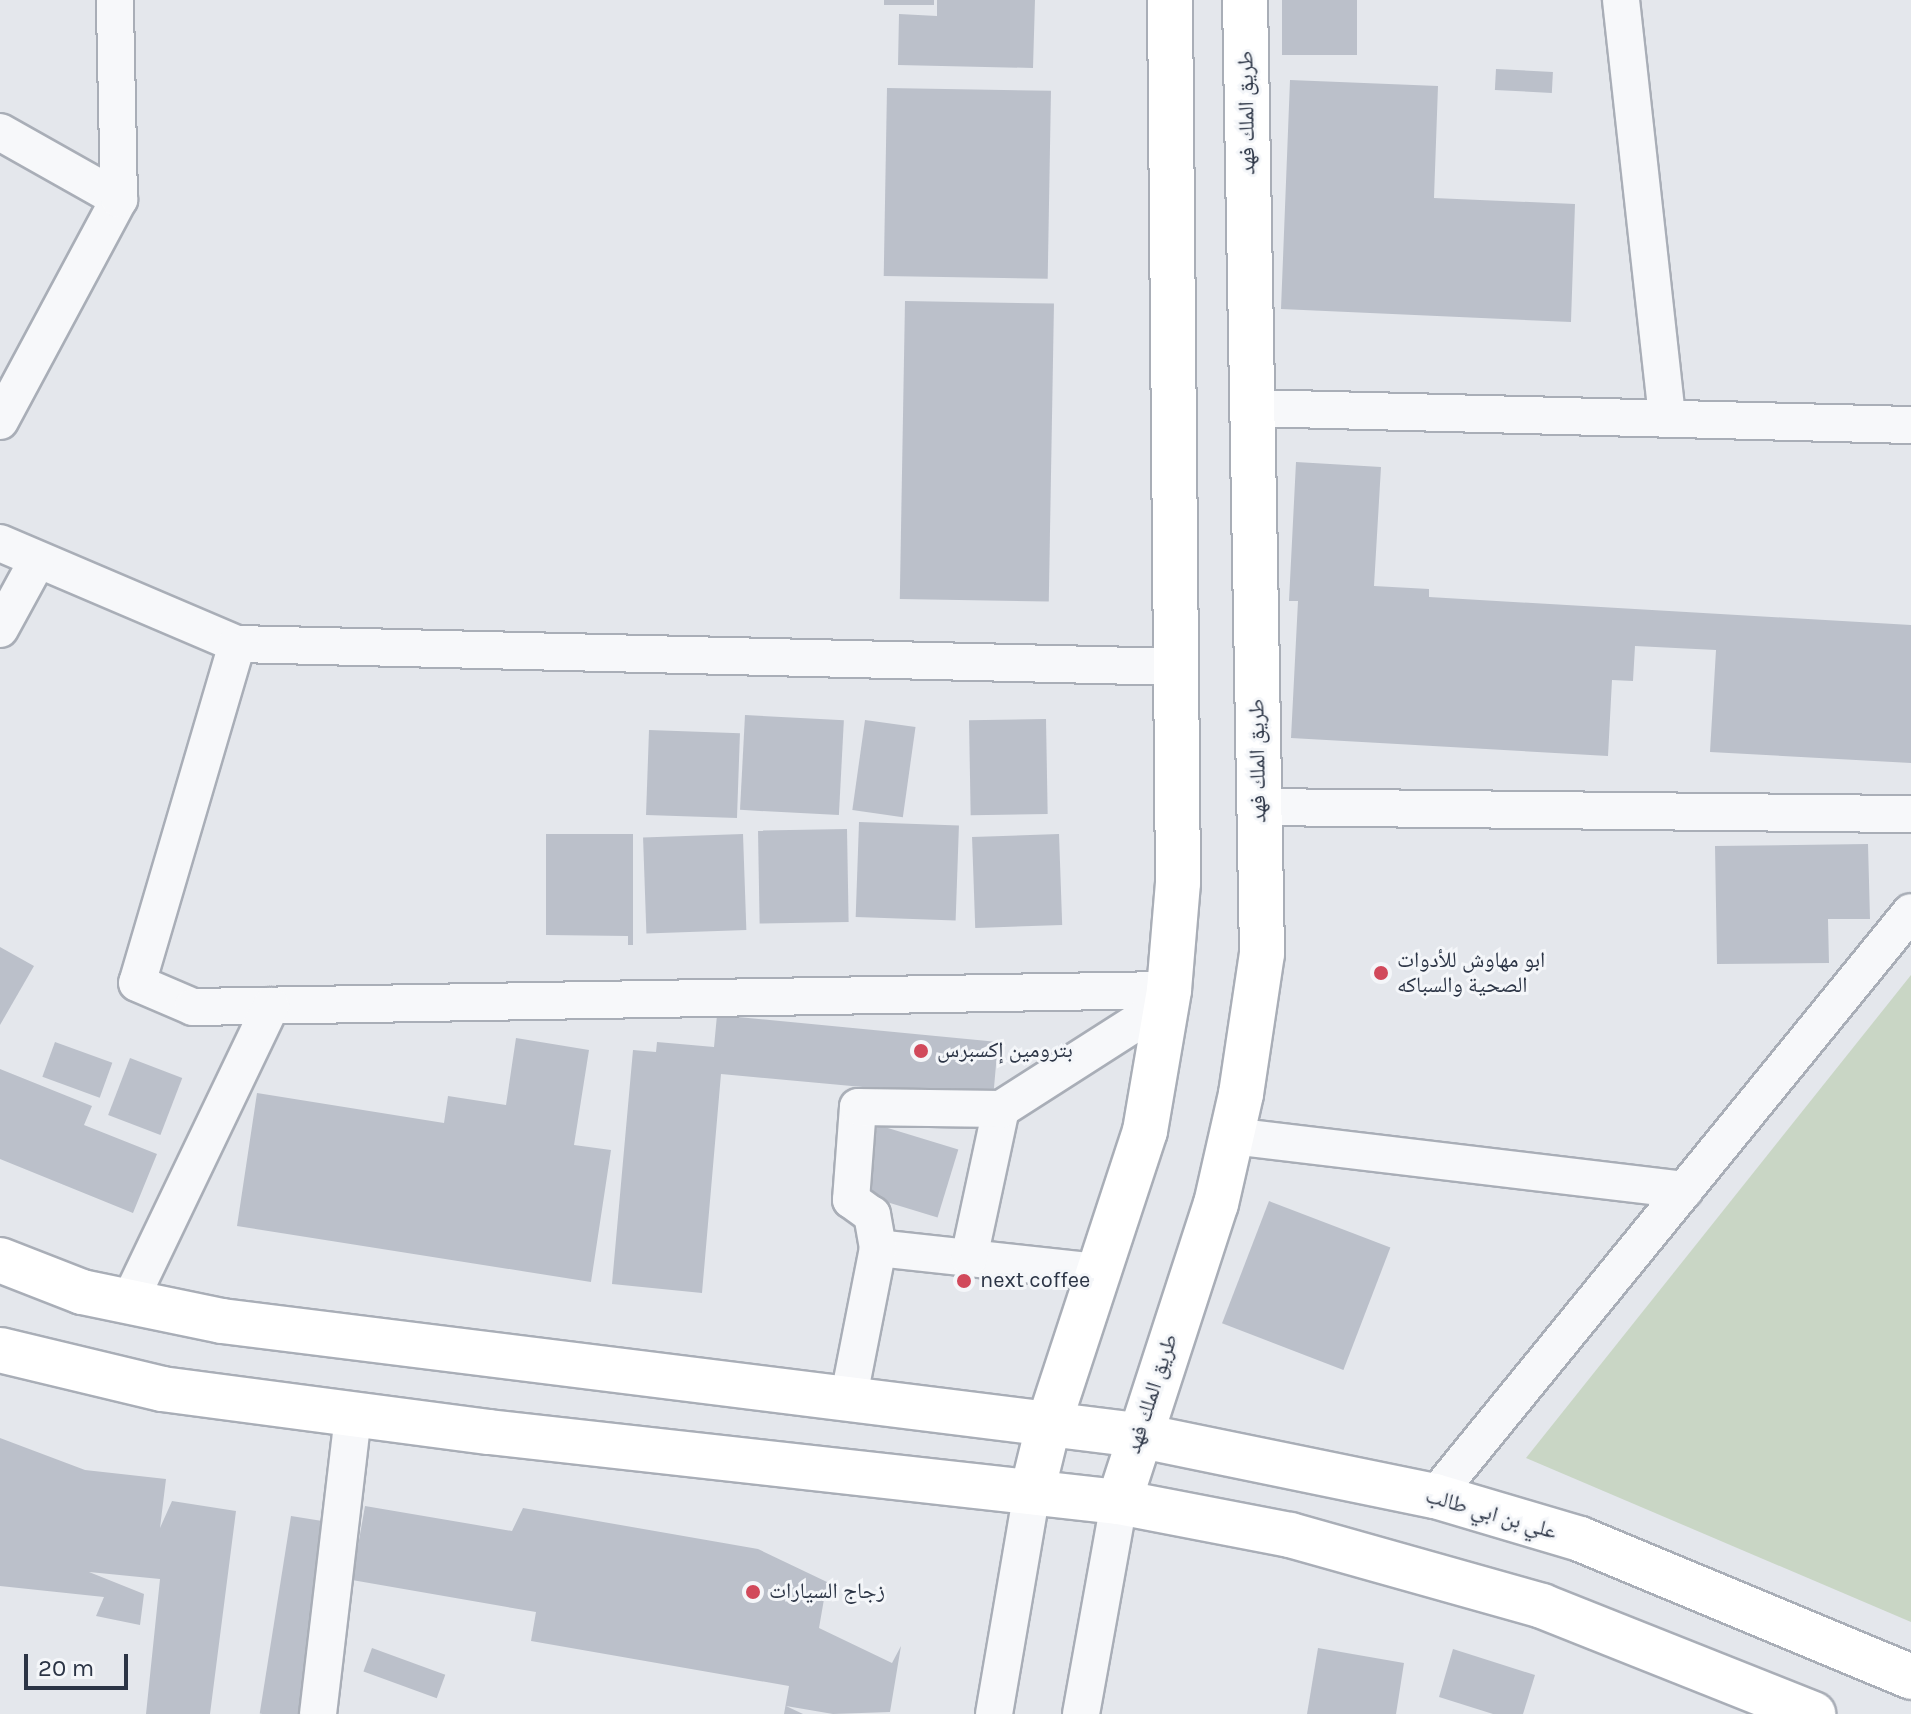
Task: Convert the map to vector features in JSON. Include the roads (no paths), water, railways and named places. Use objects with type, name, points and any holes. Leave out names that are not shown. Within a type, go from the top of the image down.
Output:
[{"type":"main road","points":[[1032,1492],[1049,1423],[1145,1131],[1169,990],[1178,883],[1170,0]]},
{"type":"main road","name":"طريق الملك فهد","points":[[1119,1502],[1137,1435],[1216,1204],[1232,1136],[1262,954],[1245,0]]},
{"type":"main road","name":"علي بن ابي طالب","points":[[0,1260],[82,1292],[222,1321],[1137,1435],[1435,1496],[1580,1539],[1911,1677]]},
{"type":"main road","points":[[0,1350],[162,1389],[353,1415],[1119,1502],[1290,1535],[1542,1606],[1813,1714]]},
{"type":"street","points":[[0,421],[119,199],[115,0]]},
{"type":"street","points":[[1621,0],[1667,418]]},
{"type":"street","points":[[0,132],[119,199]]},
{"type":"street","points":[[1252,408],[1911,425]]},
{"type":"street","points":[[0,543],[36,563],[237,644],[1175,667]]},
{"type":"street","points":[[0,629],[36,563]]},
{"type":"street","points":[[237,644],[137,983],[193,1007],[1169,990]]},
{"type":"street","points":[[1259,807],[1911,814]]},
{"type":"street","points":[[1435,1496],[1911,912]]},
{"type":"street","points":[[848,1401],[878,1248],[872,1215],[851,1200],[858,1107],[1001,1109],[1145,1017],[1169,990]]},
{"type":"street","points":[[130,1300],[271,1006]]},
{"type":"street","points":[[969,1258],[1001,1109]]},
{"type":"street","points":[[1232,1136],[1685,1190]]},
{"type":"street","points":[[878,1248],[1100,1272]]},
{"type":"street","points":[[318,1714],[353,1415]]},
{"type":"street","points":[[994,1714],[1032,1492]]},
{"type":"street","points":[[1081,1714],[1119,1502]]},
{"type":"place","name":"ابو مهاوش للأدوات الصحية والسباكه","points":[[1381,973]]},
{"type":"place","name":"بترومين إكسبرس","points":[[921,1051]]},
{"type":"place","name":"next coffee","points":[[964,1281]]},
{"type":"place","name":"زجاج السيارات","points":[[753,1592]]}]
